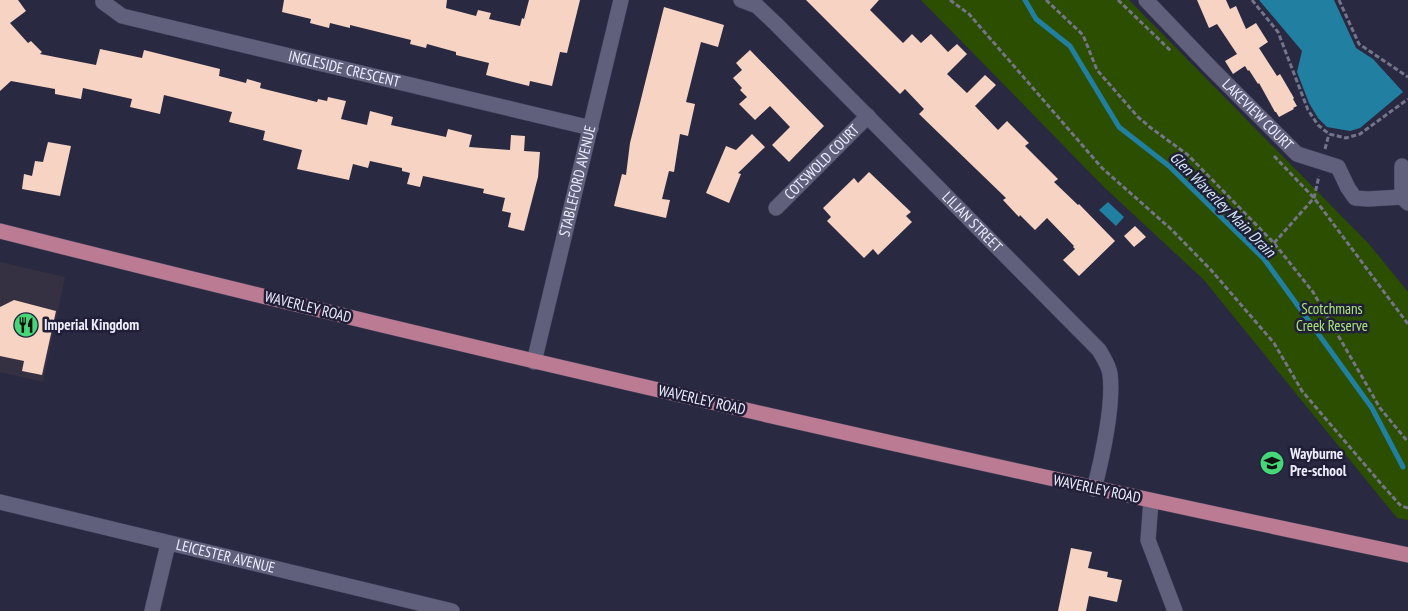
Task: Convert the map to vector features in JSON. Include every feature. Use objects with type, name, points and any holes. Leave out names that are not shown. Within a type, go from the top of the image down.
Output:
[{"type":"main road","name":"WAVERLEY ROAD","points":[[0,231],[534,362],[1151,501],[1408,555]]},
{"type":"street","name":"INGLESIDE CRESCENT","points":[[103,0],[103,2],[122,16],[591,128]]},
{"type":"street","name":"STABLEFORD AVENUE","points":[[534,362],[621,0]]},
{"type":"street","name":"LILIAN STREET","points":[[741,0],[757,6],[1099,350],[1110,373],[1110,402],[1100,467],[1094,488]]},
{"type":"street","name":"LAKEVIEW COURT","points":[[1146,0],[1297,154],[1338,167],[1355,198],[1405,200]]},
{"type":"street","name":"COTSWOLD COURT","points":[[776,208],[868,116]]},
{"type":"street","points":[[1400,168],[1405,200]]},
{"type":"street","points":[[1151,501],[1148,540],[1175,611]]},
{"type":"street","name":"LEICESTER AVENUE","points":[[0,502],[452,611]]},
{"type":"street","points":[[152,611],[168,544]]},
{"type":"path","points":[[950,0],[969,14],[1102,168],[1171,229],[1211,270],[1274,343],[1302,391],[1401,506],[1408,508]]},
{"type":"path","points":[[1046,0],[1083,35],[1097,70],[1138,117],[1188,155],[1274,242],[1312,292],[1380,408],[1408,442]]},
{"type":"path","points":[[1118,0],[1174,54]]},
{"type":"path","points":[[1252,0],[1278,32],[1308,110],[1318,125],[1329,134],[1346,138],[1360,134],[1408,99]]},
{"type":"path","points":[[1339,0],[1359,44],[1408,78]]},
{"type":"path","points":[[1274,242],[1314,198],[1329,134]]},
{"type":"path","points":[[1268,150],[1314,198],[1408,324]]},
{"type":"shaded area","points":[[0,262],[65,277],[43,382],[0,372]]},
{"type":"green space","name":"Scotchmans Creek Reserve","points":[[921,0],[1129,0],[1369,244],[1408,292],[1408,520],[1397,518],[1204,280],[1104,187]]},
{"type":"water","points":[[1259,0],[1334,0],[1356,48],[1373,59],[1403,92],[1360,128],[1350,131],[1327,127],[1318,118],[1309,103],[1297,72],[1302,51]]},
{"type":"water","points":[[1108,202],[1124,217],[1116,226],[1099,210]]},
{"type":"building","points":[[0,0],[18,0],[26,11],[10,23],[28,43],[31,41],[42,52],[40,54],[96,65],[100,49],[142,58],[144,50],[220,69],[219,76],[246,83],[247,79],[261,83],[260,88],[317,102],[318,99],[327,101],[328,97],[346,101],[341,119],[367,125],[370,111],[393,117],[391,125],[446,137],[448,129],[472,135],[469,147],[510,150],[511,135],[525,136],[524,151],[540,152],[538,177],[524,231],[508,227],[511,213],[502,211],[505,198],[483,193],[484,189],[423,176],[420,187],[407,184],[410,173],[402,171],[402,168],[370,161],[368,168],[353,164],[349,180],[297,169],[302,150],[263,140],[265,131],[229,122],[232,112],[164,95],[160,114],[130,107],[132,99],[83,88],[81,99],[55,94],[55,89],[11,81],[0,91]]},
{"type":"building","points":[[284,0],[447,0],[446,8],[476,16],[478,10],[491,13],[489,19],[520,26],[529,0],[580,0],[567,53],[560,52],[552,86],[530,81],[529,86],[486,75],[489,63],[456,55],[456,52],[427,44],[426,48],[410,44],[411,40],[350,25],[350,28],[330,23],[329,28],[310,23],[311,19],[282,12]]},
{"type":"building","points":[[806,0],[879,0],[870,10],[903,43],[912,34],[921,43],[931,34],[948,52],[957,44],[967,54],[947,74],[967,93],[985,75],[996,85],[975,106],[998,130],[1007,121],[1029,143],[1025,146],[1058,179],[1054,182],[1079,204],[1115,241],[1079,276],[1063,260],[1075,249],[1074,246],[1047,218],[1035,230],[1020,215],[1019,217],[1003,200],[1006,198],[919,114],[924,109],[905,89],[900,94]]},
{"type":"building","points":[[1197,0],[1226,0],[1230,9],[1236,6],[1246,29],[1256,23],[1268,42],[1259,48],[1277,76],[1280,74],[1294,98],[1297,106],[1294,109],[1279,117],[1259,83],[1245,66],[1233,74],[1225,61],[1237,54],[1217,24],[1209,28]]},
{"type":"building","points":[[664,7],[724,25],[718,47],[701,42],[686,102],[695,104],[688,136],[680,134],[674,172],[669,171],[662,199],[670,200],[666,218],[614,206],[622,174],[626,175],[630,143]]},
{"type":"building","points":[[750,50],[824,126],[789,162],[772,145],[790,127],[770,106],[755,120],[739,104],[747,97],[733,78],[742,70],[736,63]]},
{"type":"building","points":[[752,134],[765,147],[738,173],[741,174],[729,203],[706,193],[726,146],[736,150]]},
{"type":"building","points":[[48,142],[71,146],[60,196],[22,189],[24,174],[32,176],[35,161],[43,162]]},
{"type":"building","points":[[869,172],[911,212],[906,216],[912,222],[878,255],[873,249],[864,258],[827,221],[831,217],[823,208],[854,178],[858,183]]},
{"type":"building","points":[[1135,226],[1146,237],[1134,247],[1124,236]]},
{"type":"building","name":"Imperial Kingdom","points":[[14,300],[56,311],[42,375],[22,371],[24,361],[0,356],[0,307]]},
{"type":"building","points":[[1071,548],[1092,552],[1088,568],[1108,572],[1107,577],[1122,580],[1117,602],[1089,596],[1086,611],[1058,611]]},
{"type":"waterway","name":"Glen Waverley Main Drain","points":[[1025,0],[1036,19],[1070,46],[1119,127],[1169,166],[1264,259],[1372,408],[1403,467]]},
{"type":"place","name":"Imperial Kingdom","points":[[26,325]]},
{"type":"place","name":"Wayburne Pre-school","points":[[1272,463]]}]
